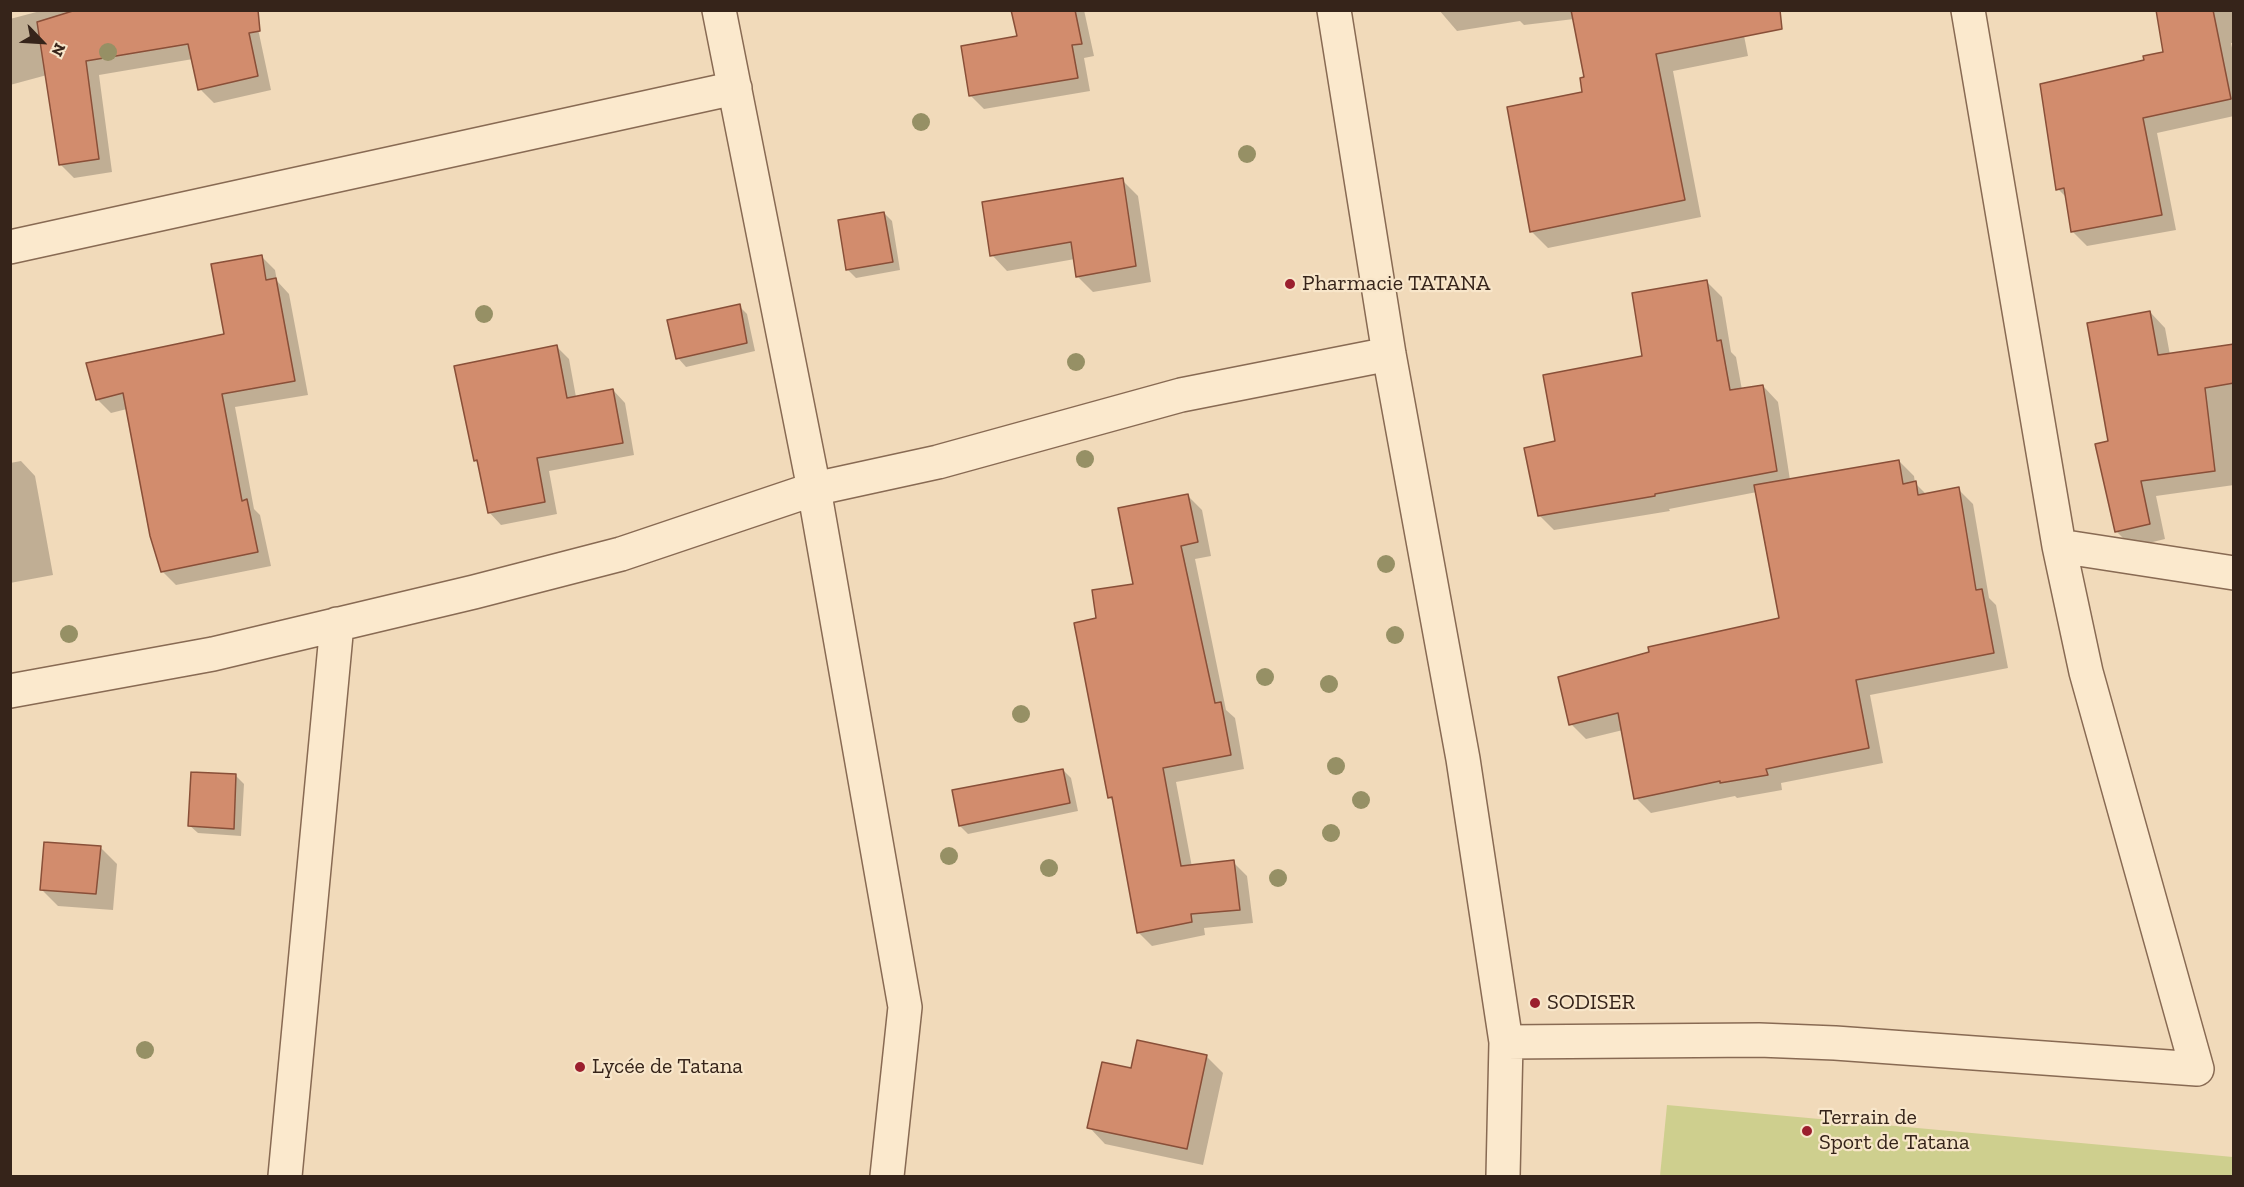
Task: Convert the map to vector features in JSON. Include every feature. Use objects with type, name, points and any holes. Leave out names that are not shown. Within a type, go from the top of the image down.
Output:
[{"type":"street","points":[[719,10],[814,489],[905,1007],[887,1176]]},
{"type":"street","points":[[1335,10],[1389,354],[1463,759],[1506,1042],[1503,1176]]},
{"type":"street","points":[[1506,1042],[1759,1040],[1835,1043],[2197,1069],[2086,672],[2059,546],[1968,10]]},
{"type":"street","points":[[10,247],[735,88]]},
{"type":"street","points":[[10,691],[213,654],[474,592],[621,554],[814,489],[938,462],[1181,395],[1389,354]]},
{"type":"street","points":[[2059,546],[2234,573]]},
{"type":"street","points":[[285,1176],[337,624]]},
{"type":"green space","name":"Terrain de Sport de Tatana","points":[[1667,1105],[2233,1157],[2233,1176],[1660,1176]]},
{"type":"building","points":[[76,10],[258,10],[260,31],[249,33],[258,76],[198,90],[188,44],[86,61],[99,159],[59,165],[37,22]]},
{"type":"building","points":[[1011,10],[1075,10],[1082,44],[1072,45],[1078,78],[969,96],[961,46],[1017,36]]},
{"type":"building","points":[[1571,10],[1780,10],[1782,29],[1656,54],[1685,200],[1530,232],[1507,107],[1582,92],[1580,78],[1584,77]]},
{"type":"building","points":[[2156,10],[2213,10],[2231,99],[2143,118],[2162,215],[2071,232],[2064,188],[2056,190],[2040,84],[2144,60],[2143,56],[2163,52]]},
{"type":"building","points":[[1123,178],[1136,266],[1076,277],[1071,242],[990,256],[982,202]]},
{"type":"building","points":[[884,212],[893,262],[846,270],[838,220]]},
{"type":"building","points":[[262,255],[266,280],[276,278],[295,381],[222,394],[242,501],[247,499],[258,552],[161,572],[150,536],[123,393],[96,400],[86,363],[224,334],[211,264]]},
{"type":"building","points":[[1707,280],[1717,341],[1721,340],[1730,390],[1763,385],[1777,471],[1655,494],[1655,496],[1538,516],[1524,448],[1555,441],[1543,375],[1642,356],[1632,293]]},
{"type":"building","points":[[740,304],[747,343],[676,359],[667,320]]},
{"type":"building","points":[[2150,311],[2158,355],[2234,344],[2234,383],[2205,388],[2215,471],[2141,481],[2150,524],[2115,532],[2095,444],[2108,441],[2087,323]]},
{"type":"building","points":[[557,345],[567,398],[613,389],[623,443],[537,458],[545,502],[488,513],[477,460],[474,461],[454,366]]},
{"type":"building","points":[[1899,460],[1903,484],[1916,481],[1918,495],[1959,487],[1976,590],[1982,589],[1994,653],[1856,680],[1869,748],[1766,769],[1768,775],[1720,783],[1720,781],[1634,799],[1618,713],[1569,725],[1558,677],[1649,652],[1648,647],[1779,618],[1754,485]]},
{"type":"building","points":[[1188,494],[1198,542],[1181,546],[1215,703],[1221,702],[1231,755],[1163,768],[1181,866],[1234,860],[1240,910],[1191,914],[1192,922],[1137,933],[1112,797],[1108,798],[1074,623],[1096,618],[1092,590],[1133,584],[1118,508]]},
{"type":"building","points":[[1063,769],[1070,803],[959,826],[952,790]]},
{"type":"building","points":[[191,772],[236,774],[234,829],[188,826]]},
{"type":"building","points":[[44,842],[101,846],[96,894],[40,890]]},
{"type":"building","points":[[1137,1040],[1207,1055],[1187,1149],[1087,1128],[1102,1062],[1131,1068]]},
{"type":"place","name":"Pharmacie TATANA","points":[[1290,284]]},
{"type":"place","name":"SODISER","points":[[1535,1003]]},
{"type":"place","name":"Lycée de Tatana","points":[[580,1067]]},
{"type":"place","name":"Terrain de Sport de Tatana","points":[[1807,1131]]}]
